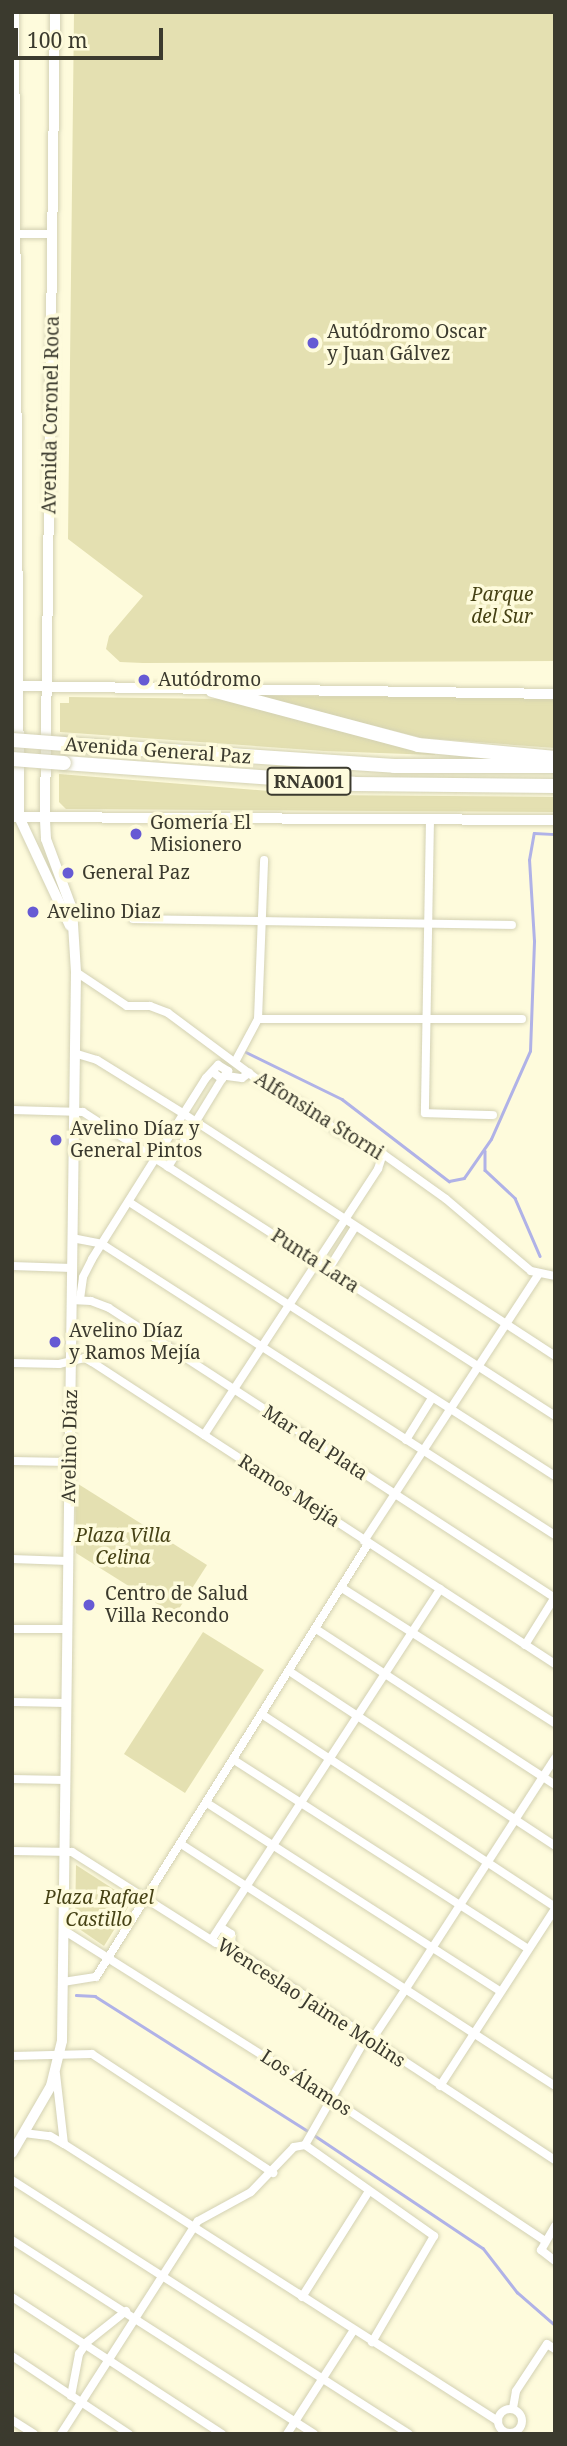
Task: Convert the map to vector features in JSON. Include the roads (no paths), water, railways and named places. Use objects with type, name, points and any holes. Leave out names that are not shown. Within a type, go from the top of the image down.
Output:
[{"type":"highway","points":[[212,690],[418,745],[555,758]]},
{"type":"highway","name":"Avenida General Paz","points":[[12,740],[380,766],[555,766]]},
{"type":"highway","name":"Avenida General Paz","points":[[12,759],[354,784],[555,786]]},
{"type":"main road","name":"Avenida Coronel Roca","points":[[14,12],[15,817]]},
{"type":"main road","name":"Avenida Coronel Roca","points":[[45,818],[55,12]]},
{"type":"street","points":[[14,234],[53,234]]},
{"type":"street","points":[[14,685],[555,694]]},
{"type":"street","points":[[15,817],[555,820]]},
{"type":"street","name":"Avelino Díaz","points":[[15,817],[75,937]]},
{"type":"street","name":"Avelino Díaz","points":[[12,2153],[56,2074],[61,2055],[65,1931],[69,1462],[71,1362],[76,1300],[72,1238],[76,972],[75,937],[69,898],[46,839],[45,818]]},
{"type":"street","points":[[430,818],[425,1113],[493,1115]]},
{"type":"street","points":[[235,1062],[258,1019],[264,860]]},
{"type":"street","points":[[133,919],[512,925]]},
{"type":"street","name":"Alfonsina Storni","points":[[76,972],[127,1006],[150,1006],[168,1013],[248,1073],[312,1110],[337,1131],[383,1154],[538,1274]]},
{"type":"street","points":[[258,1019],[522,1019]]},
{"type":"street","points":[[74,1052],[97,1060],[197,1122],[555,1356]]},
{"type":"street","points":[[76,1300],[83,1277],[102,1244],[206,1078],[242,1078],[248,1073]]},
{"type":"street","points":[[169,1167],[221,1076]]},
{"type":"street","points":[[12,1110],[73,1111]]},
{"type":"street","name":"Punta Lara","points":[[73,1111],[155,1158],[555,1416]]},
{"type":"street","points":[[204,1436],[317,1263],[383,1154]]},
{"type":"street","points":[[129,1202],[555,1476]]},
{"type":"street","points":[[328,1270],[355,1227]]},
{"type":"street","points":[[72,1238],[102,1244],[555,1535]]},
{"type":"street","points":[[12,1266],[72,1268]]},
{"type":"street","points":[[63,1982],[92,1980],[110,1956],[342,1588],[395,1494],[538,1274],[555,1276]]},
{"type":"street","name":"Mar del Plata","points":[[76,1300],[109,1308],[555,1598]]},
{"type":"street","name":"Ramos Mejía","points":[[12,1363],[71,1362],[85,1358],[555,1664]]},
{"type":"street","points":[[406,1440],[432,1398]]},
{"type":"street","points":[[12,1461],[69,1462]]},
{"type":"street","points":[[12,1559],[68,1560]]},
{"type":"street","points":[[342,1588],[555,1723]]},
{"type":"street","points":[[212,1939],[440,1589]]},
{"type":"street","points":[[525,1645],[555,1598]]},
{"type":"street","points":[[12,1629],[67,1629]]},
{"type":"street","points":[[316,1629],[555,1785]]},
{"type":"street","points":[[289,1671],[555,1846]]},
{"type":"street","points":[[12,1702],[66,1703]]},
{"type":"street","points":[[262,1715],[555,1908],[440,2086]]},
{"type":"street","points":[[61,2434],[193,2226],[251,2192],[273,2173],[295,2147],[310,2138],[330,2098],[405,1990],[555,1758]]},
{"type":"street","points":[[234,1760],[527,1948]]},
{"type":"street","points":[[12,1779],[66,1780]]},
{"type":"street","points":[[207,1804],[500,1991]]},
{"type":"street","points":[[181,1843],[405,1990],[554,2083]]},
{"type":"street","points":[[12,1851],[65,1850]]},
{"type":"street","name":"Wenceslao Jaime Molins","points":[[65,1850],[212,1939],[232,1948],[555,2161]]},
{"type":"street","points":[[220,1927],[231,1934],[232,1948]]},
{"type":"street","name":"Los Álamos","points":[[65,1931],[110,1956],[544,2240]]},
{"type":"street","points":[[12,2056],[92,2054],[273,2173]]},
{"type":"street","points":[[56,2074],[64,2144]]},
{"type":"street","points":[[24,2133],[50,2136],[64,2144],[353,2331],[498,2421],[504,2431],[518,2432],[522,2417],[513,2409]]},
{"type":"street","points":[[310,2138],[369,2191],[430,2230],[435,2241],[372,2342]]},
{"type":"street","points":[[12,2180],[409,2434]]},
{"type":"street","points":[[302,2297],[369,2191]]},
{"type":"street","points":[[555,2226],[544,2240],[544,2255],[555,2261]]},
{"type":"street","points":[[12,2240],[136,2316],[314,2434]]},
{"type":"street","points":[[12,2297],[222,2434]]},
{"type":"street","points":[[71,2396],[85,2344],[126,2311]]},
{"type":"street","points":[[287,2434],[353,2331]]},
{"type":"street","points":[[513,2409],[516,2392],[547,2344],[555,2349]]},
{"type":"street","points":[[12,2356],[129,2434]]},
{"type":"street","points":[[498,2421],[502,2411],[513,2409]]},
{"type":"street","points":[[12,2420],[34,2434]]},
{"type":"waterway","points":[[246,1052],[342,1099],[449,1181],[464,1178],[491,1139],[530,1051],[534,941],[529,860],[534,833],[555,834]]},
{"type":"waterway","points":[[485,1151],[485,1170],[515,1198],[540,1256]]},
{"type":"waterway","points":[[76,1995],[95,1996],[309,2132]]},
{"type":"waterway","points":[[314,2135],[483,2248],[517,2292],[555,2325]]},
{"type":"place","name":"Autódromo Oscar y Juan Gálvez","points":[[313,343]]},
{"type":"place","name":"Autódromo","points":[[144,680]]},
{"type":"place","name":"Gomería El Misionero","points":[[136,834]]},
{"type":"place","name":"General Paz","points":[[68,873]]},
{"type":"place","name":"Avelino Diaz","points":[[33,912]]},
{"type":"place","name":"Avelino Díaz y General Pintos","points":[[56,1140]]},
{"type":"place","name":"Avelino Díaz y Ramos Mejía","points":[[55,1342]]},
{"type":"place","name":"Centro de Salud Villa Recondo","points":[[89,1605]]},
{"type":"park label","name":"Parque del Sur","points":[[502,606]]},
{"type":"park label","name":"Plaza Villa Celina","points":[[123,1547]]},
{"type":"park label","name":"Plaza Rafael Castillo","points":[[99,1909]]}]
